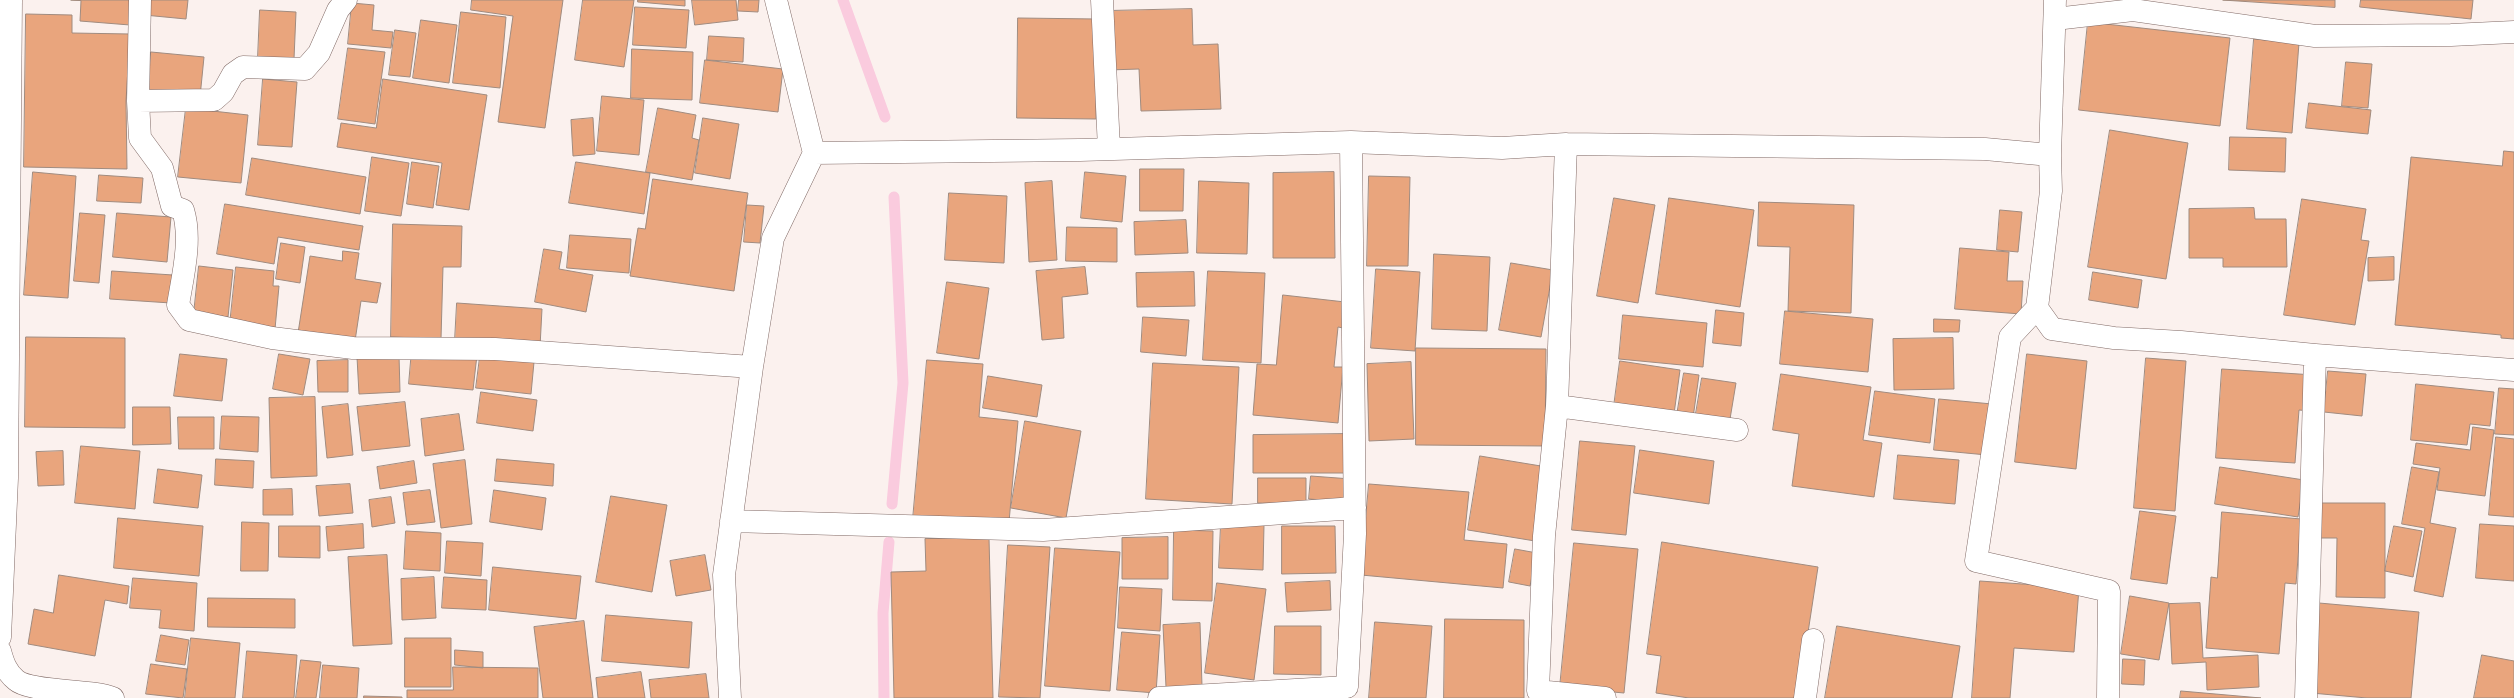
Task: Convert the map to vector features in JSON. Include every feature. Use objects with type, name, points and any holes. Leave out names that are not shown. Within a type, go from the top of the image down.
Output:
[{"type":"street","points":[[0,637],[8,455],[11,0]]},
{"type":"street","points":[[140,0],[138,101],[140,138],[162,168],[172,206],[183,210],[186,221],[184,264],[178,305],[189,320],[272,338],[353,348],[495,349],[752,366]]},
{"type":"street","points":[[138,101],[214,100],[223,92],[233,74],[243,67],[305,69],[319,53],[338,10],[346,0]]},
{"type":"street","points":[[730,698],[724,575],[752,366],[773,238],[814,153],[776,0]]},
{"type":"street","points":[[1102,0],[1109,149]]},
{"type":"street","points":[[2108,698],[2109,591],[1976,561],[2010,337],[2038,308],[2051,191],[2050,155],[2055,10],[2133,10],[2315,36],[2514,32]]},
{"type":"street","points":[[814,153],[1109,149],[1351,142],[1502,148],[1566,144],[1985,149],[2050,155]]},
{"type":"street","points":[[1159,698],[1347,693],[1355,508],[1351,142]]},
{"type":"street","points":[[1566,144],[1557,406],[1544,536],[1538,691],[1605,698]]},
{"type":"street","points":[[2038,308],[2052,329],[2114,338],[2181,342],[2315,355],[2514,370]]},
{"type":"street","points":[[2306,698],[2315,355]]},
{"type":"street","points":[[1557,406],[1737,430]]},
{"type":"street","points":[[731,521],[1043,530],[1355,508]]},
{"type":"street","points":[[1805,698],[1813,640]]},
{"type":"street","points":[[0,651],[4,667],[17,681],[38,687],[113,698]]},
{"type":"building","points":[[71,0],[132,0],[130,25],[80,21],[81,1]]},
{"type":"building","points":[[145,0],[188,0],[186,19],[144,15]]},
{"type":"building","points":[[472,0],[563,0],[545,128],[498,122],[513,16],[471,10]]},
{"type":"building","points":[[583,0],[634,0],[624,67],[575,60]]},
{"type":"building","points":[[638,0],[685,0],[685,6],[638,2]]},
{"type":"building","points":[[692,0],[736,0],[738,20],[695,25]]},
{"type":"building","points":[[739,0],[759,0],[758,12],[738,11]]},
{"type":"building","points":[[2223,0],[2335,0],[2335,7]]},
{"type":"building","points":[[2361,0],[2473,0],[2471,19],[2360,7]]},
{"type":"building","points":[[352,3],[374,5],[372,30],[393,32],[391,48],[348,44]]},
{"type":"building","points":[[635,7],[689,10],[686,48],[633,45]]},
{"type":"building","points":[[1192,9],[1193,45],[1218,44],[1221,109],[1141,111],[1139,69],[1108,70],[1106,11]]},
{"type":"building","points":[[260,10],[296,12],[294,59],[258,57]]},
{"type":"building","points":[[461,12],[506,17],[500,88],[453,83]]},
{"type":"building","points":[[26,14],[72,15],[72,33],[130,34],[126,101],[127,169],[24,167]]},
{"type":"building","points":[[1018,18],[1097,19],[1096,119],[1017,118]]},
{"type":"building","points":[[421,20],[457,25],[449,83],[413,78]]},
{"type":"building","points":[[2088,22],[2230,38],[2220,126],[2079,110]]},
{"type":"building","points":[[395,30],[416,33],[410,77],[389,75]]},
{"type":"building","points":[[709,36],[744,38],[743,62],[707,60]]},
{"type":"building","points":[[2254,39],[2299,43],[2292,133],[2247,129]]},
{"type":"building","points":[[348,48],[385,52],[375,124],[338,119]]},
{"type":"building","points":[[632,49],[693,52],[692,100],[631,98]]},
{"type":"building","points":[[151,52],[204,57],[200,97],[148,91]]},
{"type":"building","points":[[705,60],[783,69],[778,112],[700,103]]},
{"type":"building","points":[[2346,62],[2372,64],[2368,108],[2342,106]]},
{"type":"building","points":[[263,79],[297,82],[292,147],[258,145]]},
{"type":"building","points":[[383,79],[487,95],[469,210],[436,205],[442,163],[337,147],[341,123],[376,128]]},
{"type":"building","points":[[602,96],[644,100],[639,155],[597,151]]},
{"type":"building","points":[[2309,103],[2371,110],[2368,134],[2306,128]]},
{"type":"building","points":[[186,108],[248,115],[241,183],[178,177]]},
{"type":"building","points":[[658,108],[696,115],[692,138],[699,140],[692,180],[646,172]]},
{"type":"building","points":[[593,118],[595,154],[573,156],[571,120]]},
{"type":"building","points":[[703,118],[739,124],[730,179],[695,173]]},
{"type":"building","points":[[2110,130],[2188,143],[2166,279],[2088,267]]},
{"type":"building","points":[[2230,137],[2286,138],[2285,172],[2229,170]]},
{"type":"building","points":[[2504,151],[2514,152],[2514,339],[2501,338],[2501,335],[2395,325],[2411,157],[2502,166]]},
{"type":"building","points":[[372,157],[409,163],[401,216],[365,211]]},
{"type":"building","points":[[252,158],[366,177],[360,214],[246,195]]},
{"type":"building","points":[[412,162],[439,166],[433,208],[407,204]]},
{"type":"building","points":[[576,162],[650,173],[644,214],[569,203]]},
{"type":"building","points":[[1140,169],[1184,169],[1183,211],[1140,211]]},
{"type":"building","points":[[33,172],[76,176],[68,298],[24,295]]},
{"type":"building","points":[[1085,172],[1126,176],[1122,222],[1081,218]]},
{"type":"building","points":[[1334,172],[1335,258],[1273,258],[1273,173]]},
{"type":"building","points":[[99,175],[143,178],[141,203],[97,201]]},
{"type":"building","points":[[1369,176],[1410,177],[1408,266],[1367,266]]},
{"type":"building","points":[[653,179],[748,193],[734,291],[630,276],[638,228],[645,229]]},
{"type":"building","points":[[1052,181],[1057,260],[1029,262],[1025,183]]},
{"type":"building","points":[[1199,181],[1249,183],[1247,254],[1197,253]]},
{"type":"building","points":[[949,193],[1007,196],[1004,263],[945,260]]},
{"type":"building","points":[[1614,198],[1655,205],[1638,303],[1597,296]]},
{"type":"building","points":[[1669,198],[1754,210],[1740,307],[1656,294]]},
{"type":"building","points":[[2302,199],[2366,209],[2361,240],[2369,241],[2355,325],[2284,315]]},
{"type":"building","points":[[1759,202],[1854,205],[1851,313],[1788,311],[1790,247],[1758,246]]},
{"type":"building","points":[[225,204],[363,226],[359,250],[278,237],[274,264],[217,254]]},
{"type":"building","points":[[747,205],[764,206],[760,243],[744,242]]},
{"type":"building","points":[[2254,208],[2255,219],[2286,219],[2287,267],[2223,267],[2223,258],[2189,258],[2189,209]]},
{"type":"building","points":[[2000,210],[2022,212],[2018,252],[1997,250]]},
{"type":"building","points":[[80,213],[105,215],[99,283],[74,281]]},
{"type":"building","points":[[117,213],[171,217],[167,262],[113,257]]},
{"type":"building","points":[[1186,220],[1188,253],[1135,255],[1134,222]]},
{"type":"building","points":[[393,224],[462,226],[461,267],[443,267],[441,339],[391,337]]},
{"type":"building","points":[[1067,227],[1117,228],[1117,262],[1066,261]]},
{"type":"building","points":[[570,235],[631,239],[629,273],[567,268]]},
{"type":"building","points":[[281,243],[305,247],[300,283],[276,279]]},
{"type":"building","points":[[1960,248],[2009,252],[2007,281],[2023,281],[2021,314],[1955,309]]},
{"type":"building","points":[[544,249],[562,252],[559,269],[593,275],[586,312],[535,302]]},
{"type":"building","points":[[343,251],[359,253],[355,279],[381,283],[377,303],[361,301],[355,341],[298,333],[310,256],[342,261]]},
{"type":"building","points":[[1434,254],[1490,257],[1487,331],[1432,329]]},
{"type":"building","points":[[2394,257],[2394,280],[2368,281],[2368,258]]},
{"type":"building","points":[[1511,263],[1553,270],[1541,337],[1499,330]]},
{"type":"building","points":[[199,266],[233,270],[228,317],[194,313]]},
{"type":"building","points":[[236,267],[274,271],[273,286],[279,286],[275,329],[230,324]]},
{"type":"building","points":[[1085,267],[1088,294],[1062,297],[1064,338],[1042,340],[1036,271]]},
{"type":"building","points":[[1376,269],[1420,272],[1415,351],[1371,348]]},
{"type":"building","points":[[112,271],[173,275],[171,303],[110,299]]},
{"type":"building","points":[[1208,271],[1265,273],[1261,363],[1203,360]]},
{"type":"building","points":[[1194,272],[1195,306],[1137,307],[1136,273]]},
{"type":"building","points":[[2093,272],[2142,280],[2138,308],[2089,300]]},
{"type":"building","points":[[947,282],[989,288],[979,359],[937,353]]},
{"type":"building","points":[[1283,295],[1345,302],[1343,328],[1338,327],[1334,367],[1343,367],[1338,423],[1253,415],[1257,364],[1276,365]]},
{"type":"building","points":[[457,303],[542,309],[540,347],[455,340]]},
{"type":"building","points":[[1716,310],[1744,313],[1741,346],[1713,343]]},
{"type":"building","points":[[1785,311],[1873,319],[1868,372],[1780,364]]},
{"type":"building","points":[[1623,315],[1707,323],[1703,367],[1619,359]]},
{"type":"building","points":[[1143,317],[1189,320],[1186,356],[1141,352]]},
{"type":"building","points":[[1934,319],[1960,320],[1959,332],[1934,332]]},
{"type":"building","points":[[26,337],[125,338],[125,428],[25,427]]},
{"type":"building","points":[[1953,338],[1954,389],[1894,390],[1893,339]]},
{"type":"building","points":[[1416,348],[1546,349],[1545,446],[1416,445]]},
{"type":"building","points":[[412,349],[477,355],[473,390],[409,384]]},
{"type":"building","points":[[180,354],[227,359],[222,401],[174,396]]},
{"type":"building","points":[[279,354],[310,359],[303,395],[273,389]]},
{"type":"building","points":[[2027,354],[2087,361],[2076,469],[2015,462]]},
{"type":"building","points":[[399,355],[400,392],[359,394],[357,357]]},
{"type":"building","points":[[480,357],[534,362],[531,394],[476,388]]},
{"type":"building","points":[[2146,358],[2186,361],[2175,511],[2134,508]]},
{"type":"building","points":[[348,360],[348,392],[318,392],[317,361]]},
{"type":"building","points":[[927,360],[983,364],[979,417],[1018,421],[1009,522],[913,519]]},
{"type":"building","points":[[1620,361],[1680,370],[1674,414],[1614,406]]},
{"type":"building","points":[[1411,362],[1414,439],[1369,441],[1367,364]]},
{"type":"building","points":[[1153,363],[1239,367],[1232,504],[1146,499]]},
{"type":"building","points":[[2222,369],[2314,375],[2311,411],[2299,410],[2295,463],[2216,458]]},
{"type":"building","points":[[2328,371],[2366,374],[2362,416],[2324,412]]},
{"type":"building","points":[[1684,373],[1699,375],[1693,418],[1677,415]]},
{"type":"building","points":[[1781,374],[1871,387],[1863,440],[1882,443],[1874,497],[1792,486],[1799,434],[1773,430]]},
{"type":"building","points":[[988,376],[1042,385],[1037,417],[983,408]]},
{"type":"building","points":[[1702,378],[1736,383],[1729,425],[1695,419]]},
{"type":"building","points":[[2416,384],[2494,392],[2490,426],[2470,424],[2467,445],[2411,440]]},
{"type":"building","points":[[2499,388],[2514,389],[2514,435],[2495,434]]},
{"type":"building","points":[[1875,391],[1935,399],[1930,443],[1869,435]]},
{"type":"building","points":[[481,392],[537,400],[533,431],[477,423]]},
{"type":"building","points":[[315,397],[317,476],[271,478],[269,398]]},
{"type":"building","points":[[1939,399],[1992,404],[1987,455],[1934,450]]},
{"type":"building","points":[[405,402],[410,446],[362,451],[357,407]]},
{"type":"building","points":[[348,404],[353,455],[327,458],[322,407]]},
{"type":"building","points":[[133,407],[170,407],[171,444],[133,445]]},
{"type":"building","points":[[459,414],[464,450],[425,456],[421,419]]},
{"type":"building","points":[[222,416],[259,417],[258,452],[220,449]]},
{"type":"building","points":[[178,417],[214,417],[214,449],[179,449]]},
{"type":"building","points":[[1025,421],[1081,431],[1066,518],[1011,508]]},
{"type":"building","points":[[2473,427],[2494,430],[2485,496],[2437,490],[2440,468],[2413,464],[2416,443],[2470,450]]},
{"type":"building","points":[[1344,434],[1344,473],[1253,473],[1253,435]]},
{"type":"building","points":[[2496,437],[2514,439],[2514,517],[2489,515]]},
{"type":"building","points":[[1580,441],[1635,446],[1626,535],[1572,530]]},
{"type":"building","points":[[81,446],[140,451],[135,509],[75,503]]},
{"type":"building","points":[[1640,450],[1714,461],[1709,504],[1634,493]]},
{"type":"building","points":[[63,451],[64,485],[38,486],[36,452]]},
{"type":"building","points":[[1898,455],[1959,460],[1955,504],[1894,499]]},
{"type":"building","points":[[1480,456],[1547,467],[1535,541],[1468,530]]},
{"type":"building","points":[[216,459],[254,461],[253,488],[215,485]]},
{"type":"building","points":[[497,459],[554,464],[553,486],[495,481]]},
{"type":"building","points":[[465,460],[472,524],[441,528],[433,464]]},
{"type":"building","points":[[414,461],[417,483],[380,489],[377,467]]},
{"type":"building","points":[[2220,467],[2304,480],[2298,517],[2215,504]]},
{"type":"building","points":[[2412,467],[2439,472],[2430,523],[2456,528],[2443,597],[2414,591],[2425,528],[2402,524]]},
{"type":"building","points":[[158,469],[202,475],[198,508],[154,503]]},
{"type":"building","points":[[1311,476],[1351,479],[1348,502],[1309,499]]},
{"type":"building","points":[[1258,478],[1306,478],[1306,504],[1258,503]]},
{"type":"building","points":[[350,484],[353,513],[319,516],[316,486]]},
{"type":"building","points":[[1369,484],[1469,492],[1464,540],[1507,544],[1503,588],[1361,575]]},
{"type":"building","points":[[292,489],[293,515],[263,515],[263,490]]},
{"type":"building","points":[[430,490],[435,522],[407,525],[403,493]]},
{"type":"building","points":[[494,490],[546,498],[542,530],[490,522]]},
{"type":"building","points":[[611,496],[667,505],[652,592],[596,582]]},
{"type":"building","points":[[391,497],[395,523],[372,527],[369,500]]},
{"type":"building","points":[[2320,503],[2385,503],[2385,598],[2336,597],[2337,538],[2319,538]]},
{"type":"building","points":[[2140,511],[2176,516],[2167,584],[2131,579]]},
{"type":"building","points":[[2222,512],[2301,519],[2296,584],[2285,583],[2279,654],[2206,648],[2211,577],[2217,578]]},
{"type":"building","points":[[118,518],[203,526],[199,576],[114,568]]},
{"type":"building","points":[[242,522],[269,523],[268,571],[241,571]]},
{"type":"building","points":[[363,524],[364,548],[328,551],[326,527]]},
{"type":"building","points":[[1221,524],[1264,525],[1263,570],[1219,568]]},
{"type":"building","points":[[2480,524],[2514,526],[2514,581],[2476,578]]},
{"type":"building","points":[[279,526],[320,526],[320,558],[279,557]]},
{"type":"building","points":[[1282,526],[1335,526],[1336,573],[1282,574]]},
{"type":"building","points":[[2394,526],[2422,531],[2413,577],[2385,571]]},
{"type":"building","points":[[1174,530],[1213,531],[1212,601],[1173,600]]},
{"type":"building","points":[[406,531],[441,533],[440,571],[404,569]]},
{"type":"building","points":[[1168,537],[1168,579],[1122,579],[1122,538]]},
{"type":"building","points":[[989,538],[993,698],[894,698],[891,572],[926,571],[925,539]]},
{"type":"building","points":[[447,541],[483,543],[481,576],[445,573]]},
{"type":"building","points":[[1662,542],[1818,567],[1798,698],[1689,698],[1656,693],[1661,656],[1647,654]]},
{"type":"building","points":[[1574,543],[1638,549],[1624,693],[1560,687]]},
{"type":"building","points":[[1008,545],[1050,547],[1040,698],[999,697]]},
{"type":"building","points":[[1055,548],[1120,552],[1110,691],[1045,686]]},
{"type":"building","points":[[1515,549],[1537,553],[1530,586],[1509,582]]},
{"type":"building","points":[[387,555],[392,644],[353,646],[348,557]]},
{"type":"building","points":[[705,555],[711,590],[676,596],[670,561]]},
{"type":"building","points":[[493,567],[581,576],[576,619],[489,610]]},
{"type":"building","points":[[59,575],[129,586],[127,604],[105,600],[95,656],[28,644],[34,609],[53,613]]},
{"type":"building","points":[[434,577],[436,618],[402,620],[401,579]]},
{"type":"building","points":[[444,577],[487,580],[486,610],[442,608]]},
{"type":"building","points":[[133,578],[197,583],[194,631],[159,628],[161,610],[130,608]]},
{"type":"building","points":[[1330,581],[1331,610],[1287,612],[1285,583]]},
{"type":"building","points":[[1980,581],[2079,588],[2074,652],[2014,648],[2010,698],[1972,698]]},
{"type":"building","points":[[1217,583],[1266,589],[1254,680],[1205,673]]},
{"type":"building","points":[[1120,587],[1162,589],[1160,631],[1118,628]]},
{"type":"building","points":[[2130,596],[2169,603],[2159,660],[2121,654]]},
{"type":"building","points":[[208,598],[295,599],[295,628],[208,627]]},
{"type":"building","points":[[2200,603],[2203,658],[2258,655],[2259,687],[2207,690],[2206,662],[2172,664],[2169,604]]},
{"type":"building","points":[[2319,603],[2419,612],[2411,698],[2367,698],[2311,693]]},
{"type":"building","points":[[606,615],[692,622],[689,668],[602,661]]},
{"type":"building","points":[[1445,619],[1524,620],[1524,698],[1444,698]]},
{"type":"building","points":[[584,621],[593,698],[543,698],[534,627]]},
{"type":"building","points":[[1375,622],[1432,626],[1426,698],[1369,698]]},
{"type":"building","points":[[1200,623],[1202,686],[1166,687],[1163,625]]},
{"type":"building","points":[[1275,626],[1321,626],[1321,675],[1274,674]]},
{"type":"building","points":[[1837,626],[1960,646],[1952,698],[1825,698]]},
{"type":"building","points":[[1122,632],[1160,635],[1156,693],[1117,690]]},
{"type":"building","points":[[161,635],[189,640],[185,665],[156,661]]},
{"type":"building","points":[[191,638],[240,643],[235,698],[185,698]]},
{"type":"building","points":[[405,638],[451,638],[451,687],[405,687]]},
{"type":"building","points":[[455,650],[483,652],[483,668],[455,665]]},
{"type":"building","points":[[247,651],[297,655],[294,698],[243,698]]},
{"type":"building","points":[[2482,655],[2514,661],[2514,698],[2474,698]]},
{"type":"building","points":[[2123,659],[2145,660],[2144,685],[2122,684]]},
{"type":"building","points":[[301,660],[321,662],[316,698],[296,698]]},
{"type":"building","points":[[151,664],[187,669],[183,698],[146,694]]},
{"type":"building","points":[[323,665],[359,668],[357,698],[320,698]]},
{"type":"building","points":[[453,667],[538,668],[538,698],[407,698],[407,690],[453,690]]},
{"type":"building","points":[[641,672],[645,698],[598,698],[596,678]]},
{"type":"building","points":[[706,674],[709,698],[651,698],[649,680]]},
{"type":"building","points":[[2181,691],[2261,698],[2180,698]]},
{"type":"building","points":[[364,696],[402,697],[402,698],[364,698]]},
{"type":"waterway","points":[[843,0],[885,117]]},
{"type":"waterway","points":[[892,504],[903,383],[894,197]]},
{"type":"waterway","points":[[884,698],[883,613],[889,542]]}]
